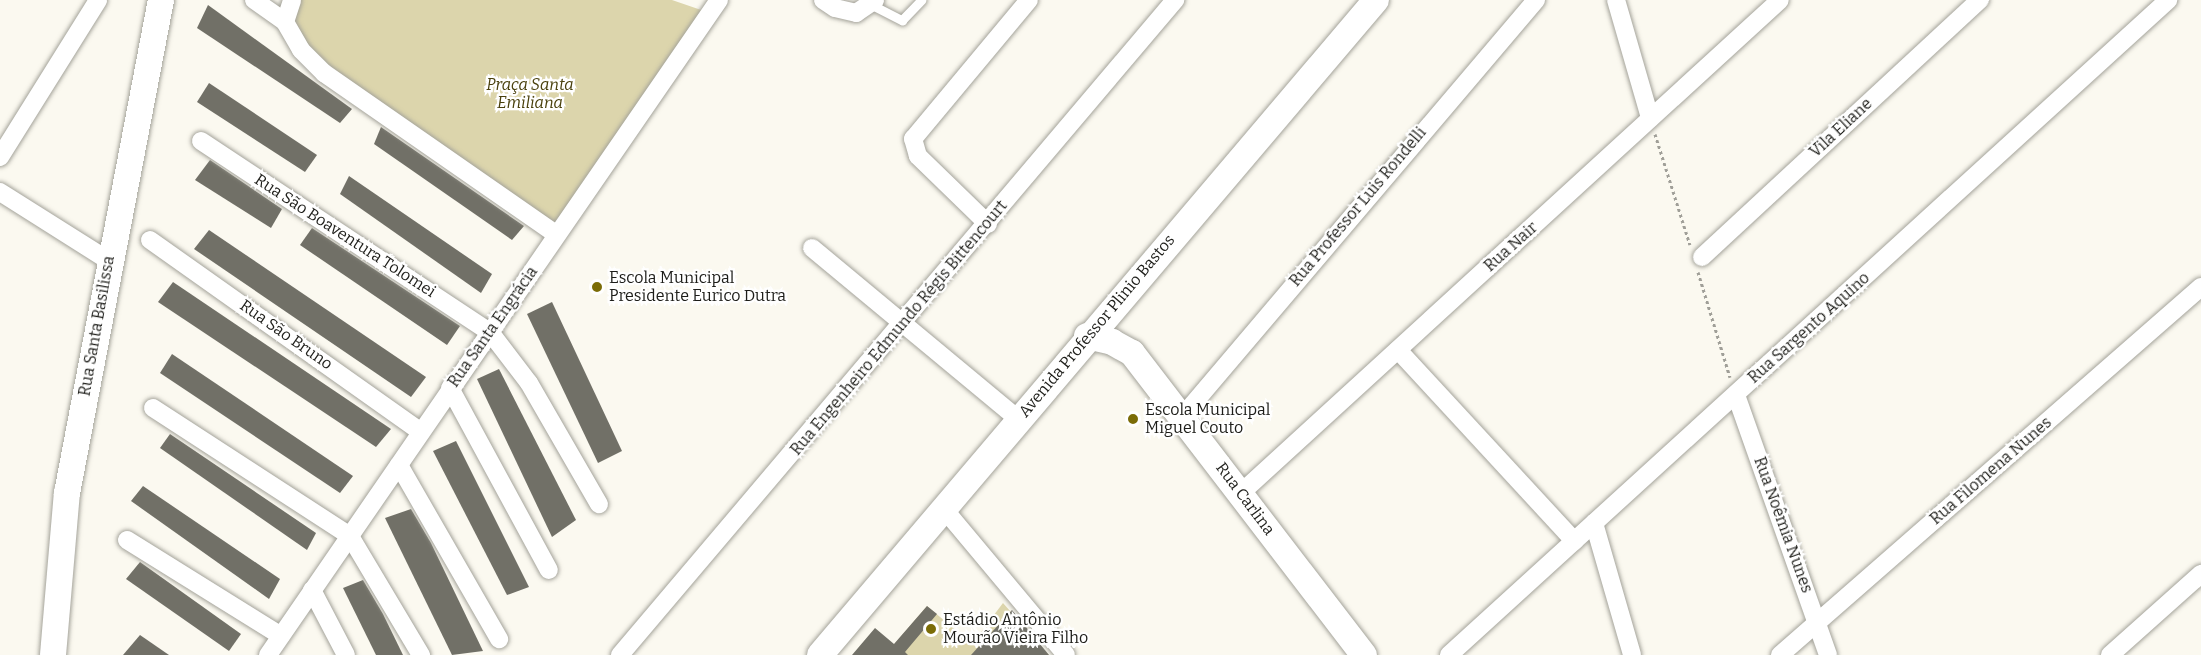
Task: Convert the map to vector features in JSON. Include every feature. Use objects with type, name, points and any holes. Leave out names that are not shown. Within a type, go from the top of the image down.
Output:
[{"type":"street","points":[[0,157],[98,0]]},
{"type":"street","name":"Rua Santa Basilissa","points":[[53,655],[67,493],[109,261],[161,0]]},
{"type":"street","points":[[254,0],[285,22],[301,50],[324,73],[556,234]]},
{"type":"street","points":[[285,22],[292,0]]},
{"type":"street","points":[[823,0],[849,13],[873,2]]},
{"type":"street","points":[[988,224],[918,156],[914,139],[1029,0]]},
{"type":"street","name":"Rua Engenheiro Edmundo Régis Bittencourt","points":[[620,655],[988,224],[1175,0]]},
{"type":"street","name":"Avenida Professor Plinio Bastos","points":[[820,655],[1087,336],[1376,0]]},
{"type":"street","name":"Rua Professor Luis Rondelli","points":[[1182,417],[1536,0]]},
{"type":"street","points":[[1616,0],[1650,118]]},
{"type":"street","name":"Rua Nair","points":[[1241,493],[1780,0]]},
{"type":"street","name":"Vila Eliane","points":[[1702,257],[1980,0]]},
{"type":"street","name":"Rua Sargento Aquino","points":[[1449,655],[2168,0]]},
{"type":"street","name":"Rua Santa Engrácia","points":[[268,655],[714,1]]},
{"type":"street","name":"Rua São Boaventura Tolomei","points":[[201,141],[490,332],[529,383],[599,504]]},
{"type":"street","points":[[0,192],[109,261]]},
{"type":"street","name":"Rua São Bruno","points":[[150,240],[421,432]]},
{"type":"street","points":[[812,248],[1018,419]]},
{"type":"street","name":"Rua Filomena Nunes","points":[[1780,655],[2201,286]]},
{"type":"street","name":"Rua Carlina","points":[[1087,336],[1112,342],[1132,353],[1364,655]]},
{"type":"street","points":[[1398,350],[1574,541]]},
{"type":"street","points":[[450,388],[549,570]]},
{"type":"street","name":"Rua Noêmia Nunes","points":[[1736,395],[1828,655]]},
{"type":"street","points":[[153,408],[350,536],[421,655]]},
{"type":"street","points":[[399,465],[499,639]]},
{"type":"street","points":[[944,509],[1065,655]]},
{"type":"street","points":[[1594,523],[1632,655]]},
{"type":"street","points":[[128,540],[281,636]]},
{"type":"street","points":[[2110,655],[2201,574]]},
{"type":"street","points":[[312,590],[346,655]]},
{"type":"lane","points":[[873,2],[902,20],[911,15],[921,0]]},
{"type":"green space","name":"Praça Santa Emiliana","points":[[298,0],[672,0],[707,12],[553,225],[310,57],[291,22]]},
{"type":"green space","name":"Estádio Antônio Mourão Vieira Filho","points":[[1003,603],[1049,655],[885,655],[927,606],[972,644]]},
{"type":"building","points":[[208,5],[352,109],[340,123],[197,28]]},
{"type":"building","points":[[209,83],[317,155],[305,172],[197,102]]},
{"type":"building","points":[[381,127],[524,226],[512,240],[374,144]]},
{"type":"building","points":[[210,160],[282,209],[271,228],[195,180]]},
{"type":"building","points":[[349,176],[492,274],[481,293],[340,194]]},
{"type":"building","points":[[312,228],[460,326],[447,345],[300,245]]},
{"type":"building","points":[[209,230],[426,377],[411,397],[194,249]]},
{"type":"building","points":[[173,282],[391,429],[376,447],[158,302]]},
{"type":"building","points":[[552,302],[622,451],[598,463],[527,314]]},
{"type":"building","points":[[172,354],[353,476],[340,493],[160,373]]},
{"type":"building","points":[[499,369],[576,520],[552,537],[477,379]]},
{"type":"building","points":[[170,434],[316,533],[307,550],[160,448]]},
{"type":"building","points":[[456,441],[529,587],[507,595],[433,451]]},
{"type":"building","points":[[143,486],[280,579],[269,599],[131,501]]},
{"type":"building","points":[[411,509],[431,543],[483,651],[452,655],[385,518]]},
{"type":"building","points":[[140,562],[241,634],[229,651],[126,579]]},
{"type":"building","points":[[363,580],[403,655],[376,655],[343,588]]},
{"type":"building","points":[[927,606],[937,614],[905,652],[908,655],[852,655],[875,628],[894,644]]},
{"type":"building","points":[[1012,610],[1049,655],[971,655]]},
{"type":"building","points":[[140,635],[169,655],[123,655]]},
{"type":"place","name":"Escola Municipal Presidente Eurico Dutra","points":[[597,287]]},
{"type":"place","name":"Escola Municipal Miguel Couto","points":[[1133,419]]},
{"type":"place","name":"Estádio Antônio Mourão Vieira Filho","points":[[931,629]]}]
